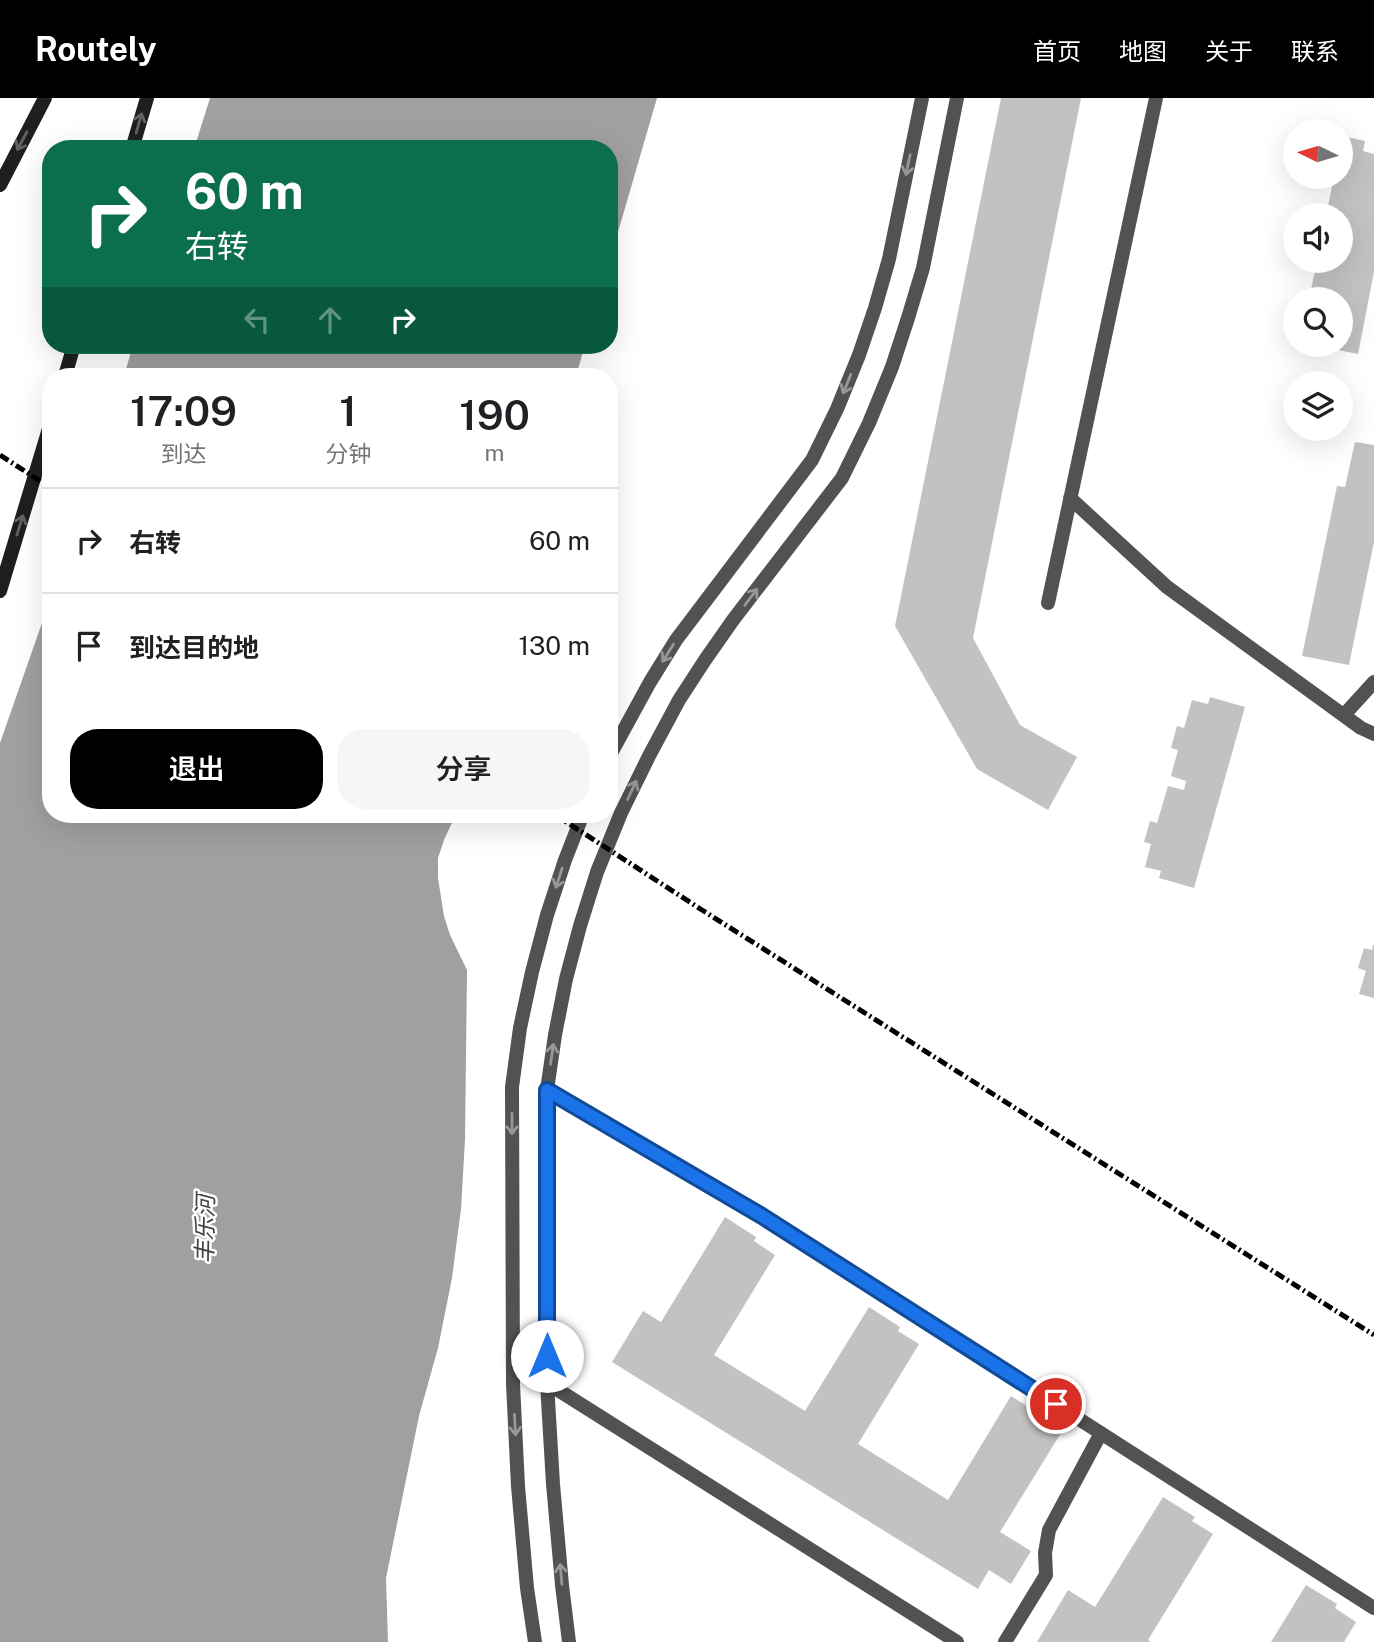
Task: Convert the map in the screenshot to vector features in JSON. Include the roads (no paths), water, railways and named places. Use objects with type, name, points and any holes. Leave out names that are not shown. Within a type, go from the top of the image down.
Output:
[{"type":"main road","points":[[0,185],[4,165],[46,98]]},
{"type":"main road","points":[[135,140],[147,98]]},
{"type":"main road","points":[[0,591],[42,452]]},
{"type":"street","points":[[618,741],[676,640],[812,460],[837,409],[859,355],[885,272],[922,98]]},
{"type":"street","points":[[618,820],[679,700],[705,660],[842,478],[878,401],[900,343],[923,268],[957,98]]},
{"type":"street","points":[[1048,603],[1156,98]]},
{"type":"street","points":[[1070,498],[1167,587],[1361,728],[1374,734]]},
{"type":"street","points":[[1344,715],[1374,682]]},
{"type":"street","points":[[535,1642],[527,1588],[518,1486],[513,1384],[512,1087],[520,1028],[535,960],[565,860],[579,823]]},
{"type":"street","points":[[569,1642],[553,1484],[547,1383],[547,1090],[566,979],[597,872],[617,823]]},
{"type":"street","points":[[547,1090],[762,1216],[1374,1608]]},
{"type":"street","points":[[547,1383],[957,1642]]},
{"type":"street","points":[[1005,1642],[1046,1575],[1045,1553],[1049,1530],[1101,1433]]},
{"type":"water","points":[[210,98],[657,98],[618,232],[618,140],[197,140]]},
{"type":"water","points":[[130,354],[582,354],[578,368],[126,368]]},
{"type":"water","name":"丰乐河","points":[[42,623],[42,823],[452,823],[438,858],[438,878],[444,916],[467,970],[465,1139],[461,1209],[452,1278],[438,1348],[419,1416],[386,1578],[388,1642],[0,1642],[0,743]]},
{"type":"railway","points":[[0,455],[42,482]]},
{"type":"railway","points":[[568,823],[1374,1335]]}]
